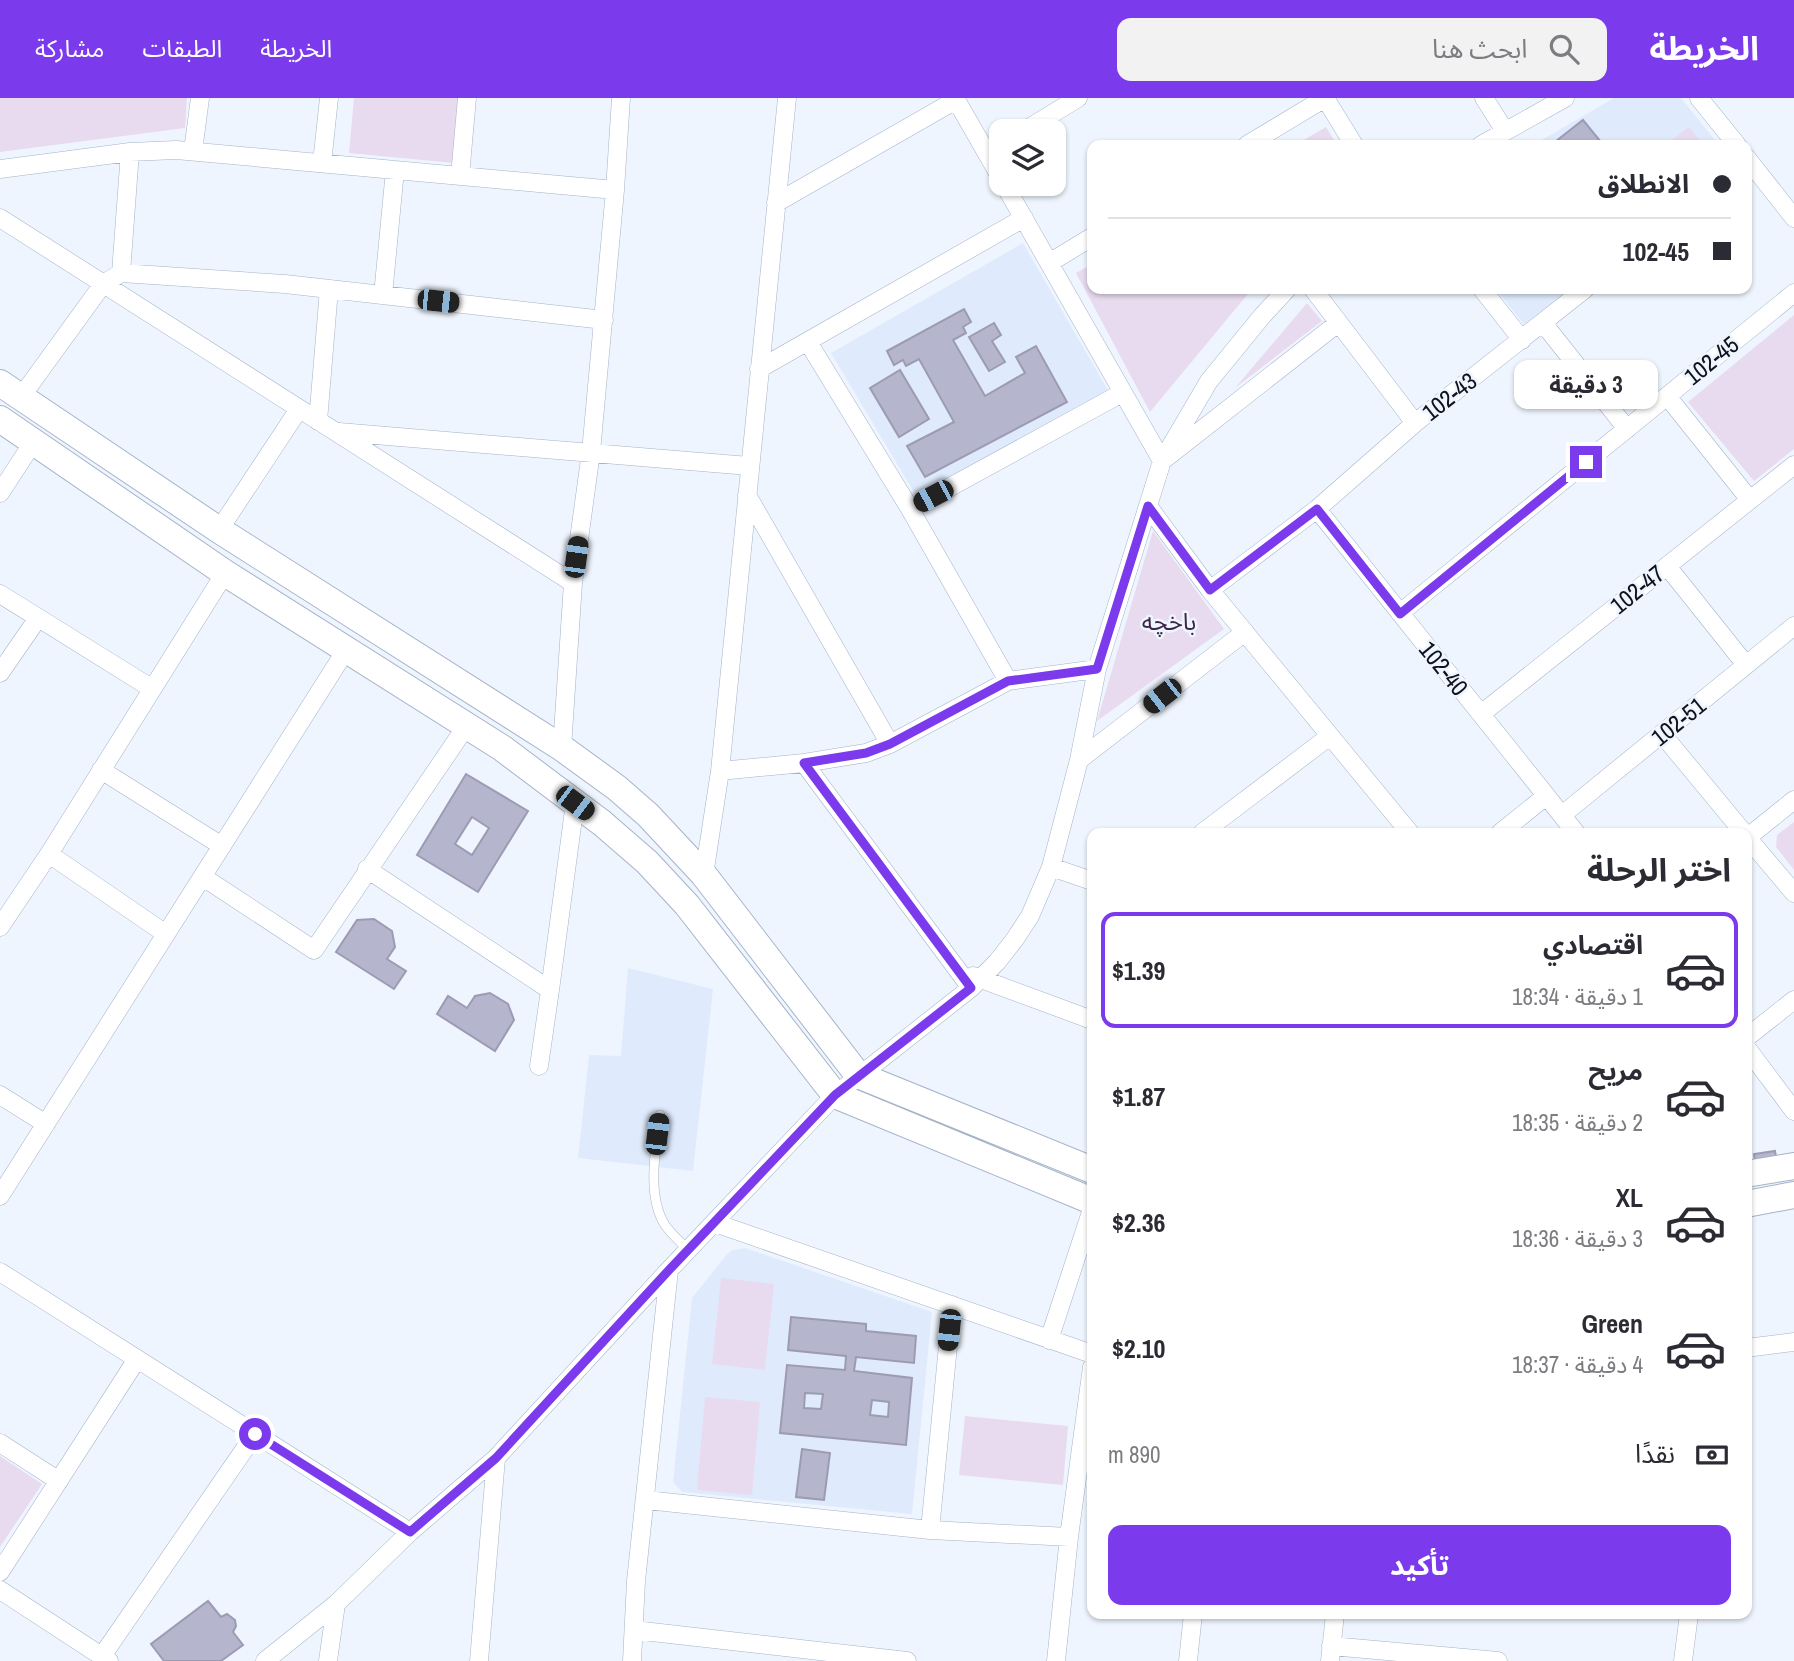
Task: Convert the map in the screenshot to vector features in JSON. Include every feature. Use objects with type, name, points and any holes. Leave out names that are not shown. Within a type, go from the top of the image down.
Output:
[{"type":"main road","points":[[10,390],[219,530],[562,748],[617,788],[648,815],[704,875],[858,1075],[1087,1168]]},
{"type":"main road","points":[[0,419],[225,573],[461,720],[626,843],[675,891],[835,1095],[1087,1199]]},
{"type":"main road","points":[[461,720],[470,691]]},
{"type":"main road","points":[[502,748],[510,730],[521,722]]},
{"type":"main road","points":[[1752,1173],[1794,1166]]},
{"type":"main road","points":[[1752,1203],[1794,1195]]},
{"type":"street","points":[[193,151],[200,98]]},
{"type":"street","points":[[322,163],[329,98]]},
{"type":"street","points":[[460,176],[467,98]]},
{"type":"street","points":[[562,748],[573,583],[591,452],[621,98]]},
{"type":"street","points":[[704,875],[720,771],[787,98]]},
{"type":"street","points":[[1044,119],[1078,98]]},
{"type":"street","points":[[1255,140],[1325,98],[1351,140]]},
{"type":"street","points":[[1484,98],[1505,131]]},
{"type":"street","points":[[1490,140],[1565,98]]},
{"type":"street","points":[[1699,98],[1733,140]]},
{"type":"street","points":[[776,203],[956,99],[989,143]]},
{"type":"street","points":[[0,169],[130,152],[193,151],[615,190]]},
{"type":"street","points":[[121,273],[130,152]]},
{"type":"street","points":[[1752,164],[1793,215]]},
{"type":"street","points":[[383,295],[395,170]]},
{"type":"street","points":[[1011,196],[1162,461]]},
{"type":"street","points":[[0,218],[573,583]]},
{"type":"street","points":[[759,369],[1024,218]]},
{"type":"street","points":[[1049,263],[1087,240]]},
{"type":"street","points":[[10,390],[103,284],[121,273],[328,289],[604,320]]},
{"type":"street","points":[[318,421],[328,289]]},
{"type":"street","name":"102-45","points":[[1400,614],[1794,293]]},
{"type":"street","points":[[265,1661],[335,1604],[410,1532],[496,1458],[835,1095],[976,984],[1015,939],[1036,903],[1051,867],[1079,760],[1097,669],[1162,461],[1209,382],[1283,294]]},
{"type":"street","points":[[1317,294],[1415,423]]},
{"type":"street","points":[[1486,294],[1522,340]]},
{"type":"street","name":"102-43","points":[[1317,509],[1415,423],[1579,294]]},
{"type":"street","points":[[1162,461],[1338,323]]},
{"type":"street","points":[[1543,323],[1627,429]]},
{"type":"street","points":[[808,342],[909,509],[1008,681]]},
{"type":"street","points":[[909,509],[1122,393]]},
{"type":"street","points":[[1667,396],[1750,500]]},
{"type":"street","points":[[219,530],[299,409]]},
{"type":"street","points":[[335,432],[749,466]]},
{"type":"street","points":[[0,493],[34,441]]},
{"type":"street","name":"102-47","points":[[1481,714],[1794,465]]},
{"type":"street","points":[[747,495],[890,744]]},
{"type":"street","points":[[1148,506],[1210,590],[1406,828]]},
{"type":"street","points":[[1210,590],[1317,509]]},
{"type":"street","name":"102-40","points":[[1317,509],[1572,828]]},
{"type":"street","points":[[1667,566],[1746,666]]},
{"type":"street","points":[[3,917],[49,854],[225,573]]},
{"type":"street","points":[[0,594],[151,688]]},
{"type":"street","points":[[0,673],[38,618]]},
{"type":"street","name":"102-51","points":[[1562,815],[1794,626]]},
{"type":"street","points":[[1079,760],[1245,632]]},
{"type":"street","points":[[0,1196],[346,650]]},
{"type":"street","points":[[720,771],[804,763],[866,753],[890,744],[1008,681],[1097,669]]},
{"type":"street","points":[[203,877],[314,950],[461,720]]},
{"type":"street","points":[[1662,734],[1740,828]]},
{"type":"street","points":[[1209,828],[1330,736]]},
{"type":"street","points":[[804,763],[957,969],[976,984],[1087,1018]]},
{"type":"street","points":[[101,770],[222,846]]},
{"type":"street","points":[[1506,828],[1546,796]]},
{"type":"street","points":[[1752,831],[1794,800]]},
{"type":"street","points":[[539,1066],[575,803]]},
{"type":"street","points":[[1752,842],[1794,893]]},
{"type":"street","points":[[49,854],[166,934]]},
{"type":"street","points":[[1051,867],[1087,879]]},
{"type":"street","points":[[368,869],[550,990]]},
{"type":"street","points":[[1752,1033],[1794,1000]]},
{"type":"street","points":[[1752,1055],[1794,1111]]},
{"type":"street","points":[[0,1095],[46,1124]]},
{"type":"street","points":[[715,1223],[1087,1352]]},
{"type":"street","points":[[1049,1340],[1087,1224]]},
{"type":"street","points":[[632,1661],[636,1581],[669,1270]]},
{"type":"street","points":[[0,1272],[410,1532]]},
{"type":"street","points":[[930,1530],[952,1305]]},
{"type":"street","points":[[1752,1347],[1794,1342]]},
{"type":"street","points":[[0,1572],[136,1359]]},
{"type":"street","points":[[1056,1661],[1087,1404]]},
{"type":"street","points":[[0,1590],[105,1658],[255,1434]]},
{"type":"street","points":[[0,1443],[59,1481]]},
{"type":"street","points":[[479,1661],[496,1458]]},
{"type":"street","points":[[646,1500],[930,1530],[1069,1537]]},
{"type":"street","points":[[328,1661],[335,1604]]},
{"type":"street","points":[[1188,1661],[1192,1619]]},
{"type":"street","points":[[1334,1619],[1331,1653],[1498,1661]]},
{"type":"street","points":[[1683,1661],[1688,1619]]},
{"type":"street","points":[[634,1630],[793,1655],[906,1661]]},
{"type":"lane","points":[[660,1115],[653,1172],[656,1197],[664,1223],[688,1250]]},
{"type":"shaded area","points":[[1614,98],[1681,98],[1715,140],[1542,140]]},
{"type":"shaded area","points":[[1023,243],[1109,392],[918,499],[831,353]]},
{"type":"shaded area","points":[[1500,294],[1568,294],[1526,327]]},
{"type":"shaded area","points":[[628,968],[713,989],[693,1171],[578,1158],[589,1055],[621,1056]]},
{"type":"shaded area","points":[[745,1248],[932,1312],[912,1514],[682,1492],[673,1482],[692,1298],[727,1254]]},
{"type":"green space","points":[[0,98],[187,98],[185,128],[0,152]]},
{"type":"green space","points":[[354,98],[459,98],[454,163],[349,153]]},
{"type":"green space","points":[[1326,127],[1334,140],[1304,140]]},
{"type":"green space","points":[[1689,127],[1699,140],[1672,140]]},
{"type":"green space","points":[[1087,267],[1087,294],[1076,273]]},
{"type":"green space","points":[[1087,294],[1248,294],[1150,412]]},
{"type":"green space","points":[[1307,303],[1322,321],[1235,388]]},
{"type":"green space","points":[[1794,315],[1794,449],[1754,481],[1688,402]]},
{"type":"green space","name":"باخچە","points":[[1153,531],[1224,629],[1097,721]]},
{"type":"green space","points":[[1794,822],[1794,870],[1776,847],[1777,835]]},
{"type":"green space","points":[[721,1278],[774,1284],[765,1370],[712,1364]]},
{"type":"green space","points":[[705,1397],[760,1402],[752,1495],[697,1490]]},
{"type":"green space","points":[[965,1416],[1068,1426],[1063,1485],[959,1475]]},
{"type":"green space","points":[[0,1456],[42,1484],[0,1547]]},
{"type":"building","points":[[1583,120],[1599,140],[1557,140]]},
{"type":"building","points":[[964,309],[971,322],[963,327],[966,333],[953,340],[985,396],[1025,373],[1016,357],[1036,346],[1067,402],[925,477],[907,446],[954,422],[919,359],[906,366],[903,360],[894,365],[887,351]]},
{"type":"building","points":[[994,323],[1001,335],[992,341],[1005,362],[989,371],[969,337]]},
{"type":"building","points":[[900,370],[929,419],[899,437],[870,388]]},
{"type":"building","points":[[466,774],[528,811],[478,892],[417,855]],"holes":[[[472,817],[489,828],[472,855],[455,844]]]},
{"type":"building","points":[[374,919],[392,931],[395,947],[387,959],[406,971],[394,989],[336,952],[357,920]]},
{"type":"building","points":[[490,993],[508,1004],[514,1020],[495,1051],[437,1014],[448,996],[467,1008],[475,996]]},
{"type":"building","points":[[1775,1151],[1778,1168],[1756,1171],[1754,1154]]},
{"type":"building","points":[[791,1317],[866,1324],[866,1331],[916,1336],[914,1363],[856,1357],[854,1371],[912,1378],[906,1445],[780,1433],[787,1365],[845,1370],[846,1356],[788,1350]],"holes":[[[805,1393],[823,1394],[821,1409],[804,1408]],[[872,1400],[889,1402],[888,1417],[870,1415]]]},
{"type":"building","points":[[802,1449],[830,1453],[824,1500],[796,1497]]},
{"type":"building","points":[[208,1601],[221,1617],[227,1614],[235,1620],[233,1632],[243,1645],[221,1661],[164,1661],[151,1644]]},
{"type":"route","points":[[255,1434],[410,1532],[496,1458],[835,1095],[971,988],[804,763],[866,753],[890,744],[1008,681],[1097,669],[1148,506],[1210,590],[1317,509],[1400,614],[1586,462]]}]
